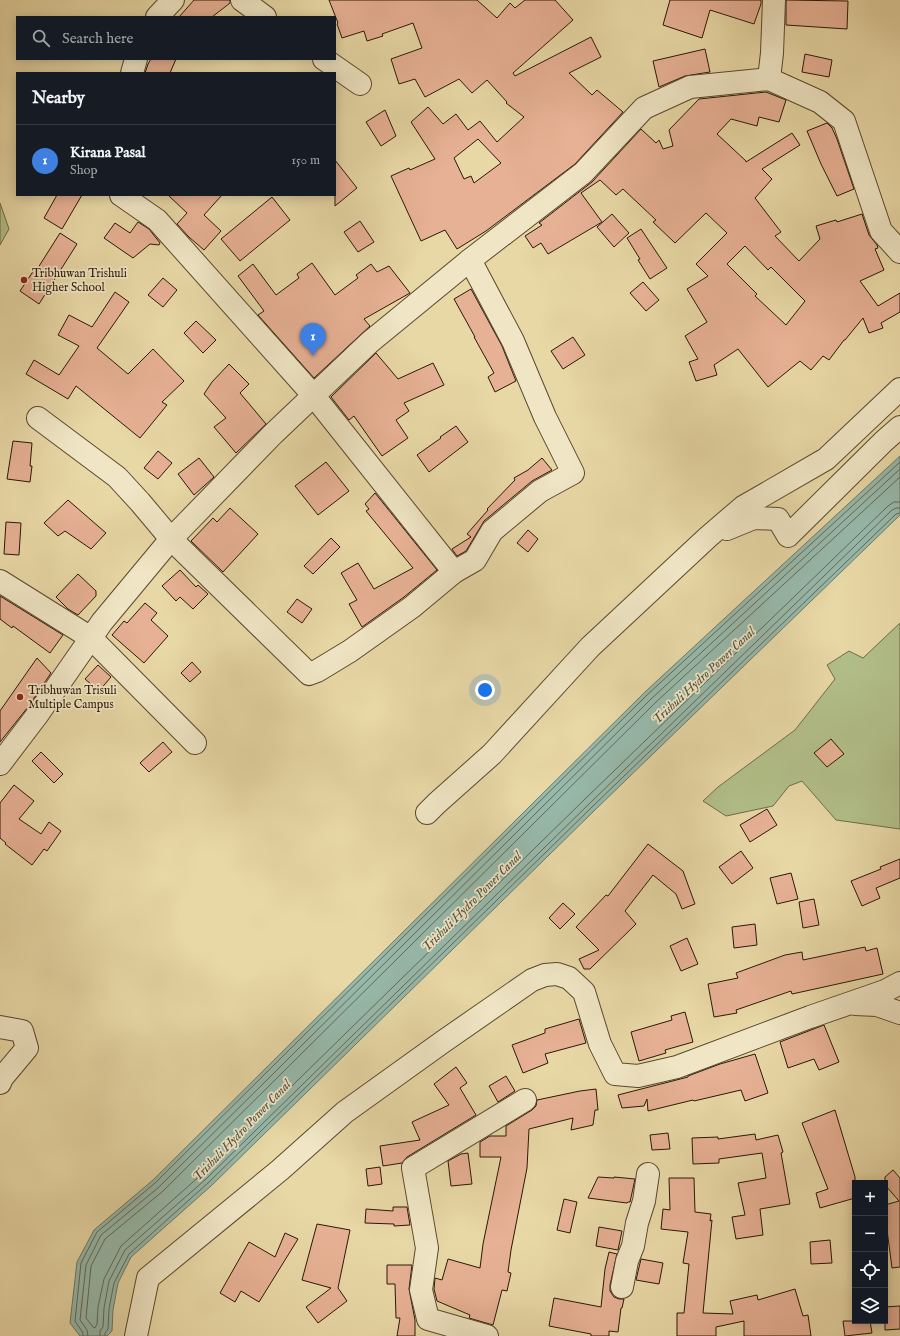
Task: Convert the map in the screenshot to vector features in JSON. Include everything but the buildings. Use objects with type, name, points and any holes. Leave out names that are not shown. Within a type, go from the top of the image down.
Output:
[{"type":"street","points":[[158,16],[173,0]]},
{"type":"street","points":[[242,0],[264,16]]},
{"type":"street","points":[[769,80],[772,53],[774,0]]},
{"type":"street","points":[[132,72],[136,60]]},
{"type":"street","points":[[325,60],[360,84]]},
{"type":"street","points":[[0,764],[38,714],[102,622],[171,539],[273,434],[370,342],[470,260],[583,173],[644,108],[690,87],[769,80],[820,102],[844,121],[880,231],[900,252]]},
{"type":"street","points":[[122,196],[157,220],[314,396],[454,572]]},
{"type":"street","points":[[38,418],[117,477],[171,539],[309,674],[317,671],[369,638],[412,607],[454,572],[475,560],[492,531],[540,491],[573,473],[545,417],[513,342],[470,260]]},
{"type":"street","points":[[427,813],[492,754],[590,647],[708,537],[743,507],[826,459],[900,389]]},
{"type":"street","points":[[708,537],[754,518],[778,519],[788,536],[884,440],[900,427]]},
{"type":"street","points":[[0,581],[91,638],[194,742]]},
{"type":"street","points":[[136,1336],[148,1278],[280,1170],[345,1112],[532,980],[545,975],[557,974],[569,978],[584,992],[600,1044],[615,1074],[638,1076],[677,1067],[885,991],[900,983]]},
{"type":"street","points":[[850,1003],[877,1005],[900,1014]]},
{"type":"street","points":[[0,1027],[22,1031],[27,1048],[2,1078],[0,1083]]},
{"type":"street","points":[[487,1336],[428,1319],[421,1290],[427,1248],[413,1168],[525,1100]]},
{"type":"street","points":[[622,1286],[637,1223],[644,1201],[648,1174]]},
{"type":"green space","points":[[0,203],[9,229],[0,245]]},
{"type":"green space","points":[[900,623],[900,829],[836,820],[802,781],[789,786],[773,806],[726,816],[703,801],[718,787],[795,730],[835,679],[827,665],[849,651],[863,658]]},
{"type":"water","name":"Trishuli Hydro Power Canal","points":[[900,456],[900,515],[596,809],[212,1185],[131,1257],[118,1283],[113,1310],[112,1331],[107,1336],[80,1336],[70,1323],[77,1262],[94,1230],[153,1180],[645,692]]},
{"type":"place","name":"Tribhuwan Trishuli Higher School","points":[[24,280]]},
{"type":"place","name":"Kirana Pasal","points":[[313,356]]},
{"type":"place","name":"Tribhuwan Trisuli Multiple Campus","points":[[20,697]]}]
